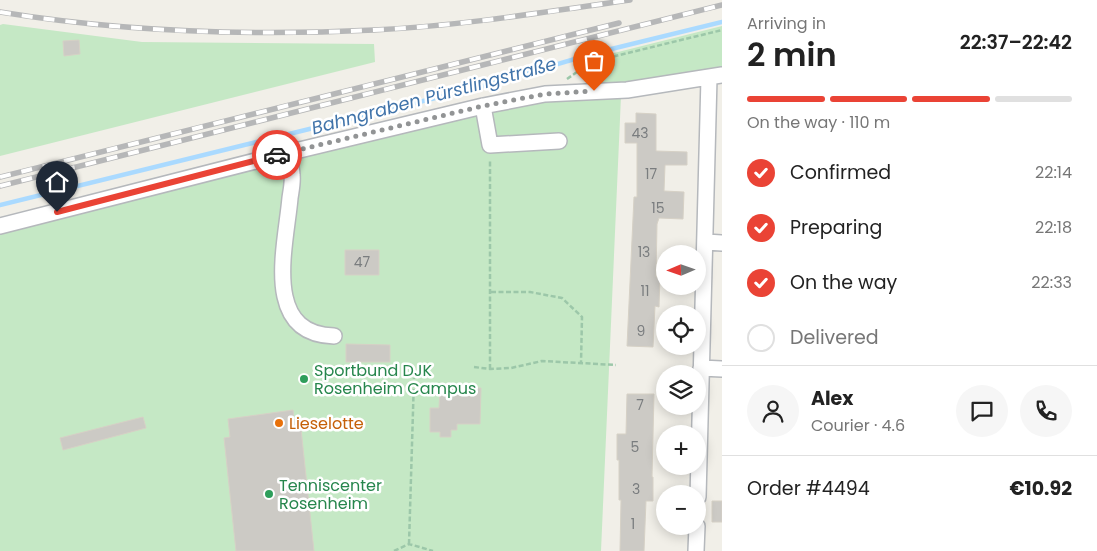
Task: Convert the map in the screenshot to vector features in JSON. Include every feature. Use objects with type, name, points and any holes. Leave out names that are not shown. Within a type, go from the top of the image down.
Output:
[{"type":"street","points":[[0,226],[287,153],[483,106],[545,94],[627,90],[716,77],[701,365]]},
{"type":"street","points":[[483,106],[490,145],[559,141]]},
{"type":"street","points":[[287,153],[293,176],[282,285],[288,309],[298,323],[309,331],[321,335],[334,336]]},
{"type":"street","points":[[706,242],[722,243]]},
{"type":"street","points":[[706,368],[722,369]]},
{"type":"street","points":[[698,485],[700,415]]},
{"type":"street","points":[[696,551],[697,535]]},
{"type":"path","points":[[545,94],[591,62],[722,30]]},
{"type":"path","points":[[490,145],[490,369]]},
{"type":"path","points":[[491,292],[530,292],[562,298],[582,316],[581,363]]},
{"type":"path","points":[[474,367],[490,369],[511,368],[542,361],[616,365]]},
{"type":"path","points":[[409,544],[414,378]]},
{"type":"path","points":[[394,551],[409,544],[433,551]]},
{"type":"green space","points":[[0,25],[142,42],[374,44],[375,62],[0,156]]},
{"type":"green space","points":[[722,26],[722,70],[597,87],[594,58]]},
{"type":"green space","name":"Sportbund DJK Rosenheim Campus","points":[[621,96],[601,551],[0,551],[0,226],[483,106]]},
{"type":"building","points":[[79,40],[80,54],[64,56],[63,41]]},
{"type":"building","points":[[636,113],[656,114],[656,151],[687,152],[687,165],[665,165],[664,191],[684,192],[683,219],[659,218],[657,224],[656,295],[659,295],[659,305],[655,306],[653,347],[627,346],[634,197],[637,197],[637,143],[625,143],[625,123],[636,123]]},
{"type":"building","points":[[345,250],[379,250],[379,275],[345,275]]},
{"type":"building","points":[[346,344],[390,345],[390,362],[346,362]]},
{"type":"building","points":[[440,388],[481,388],[480,424],[457,424],[457,430],[451,430],[451,437],[440,437],[440,432],[430,432],[430,408],[439,408]]},
{"type":"building","points":[[627,394],[654,394],[653,501],[646,501],[644,551],[620,551],[621,500],[619,500],[617,434],[626,434]]},
{"type":"building","name":"Tenniscenter Rosenheim","points":[[293,410],[295,429],[301,429],[314,551],[236,551],[224,438],[230,437],[228,419]]},
{"type":"building","points":[[143,417],[146,428],[63,450],[60,438]]},
{"type":"building","points":[[712,501],[722,501],[722,522],[712,522]]},
{"type":"waterway","name":"Bahngraben Pürstlingstraße","points":[[0,205],[480,87],[595,53],[722,22]]},
{"type":"railway","points":[[0,12],[46,19],[139,28],[280,33],[374,30],[438,25],[630,0]]},
{"type":"railway","points":[[0,186],[722,5]]},
{"type":"railway","points":[[0,177],[619,23]]},
{"type":"way so far","points":[[277,155],[483,106],[545,94],[594,91]]},
{"type":"place","name":"Sportbund DJK Rosenheim Campus","points":[[304,379]]},
{"type":"place","name":"Lieselotte","points":[[279,423]]},
{"type":"place","name":"Tenniscenter Rosenheim","points":[[269,494]]},
{"type":"route","points":[[57,212],[277,155]]}]
